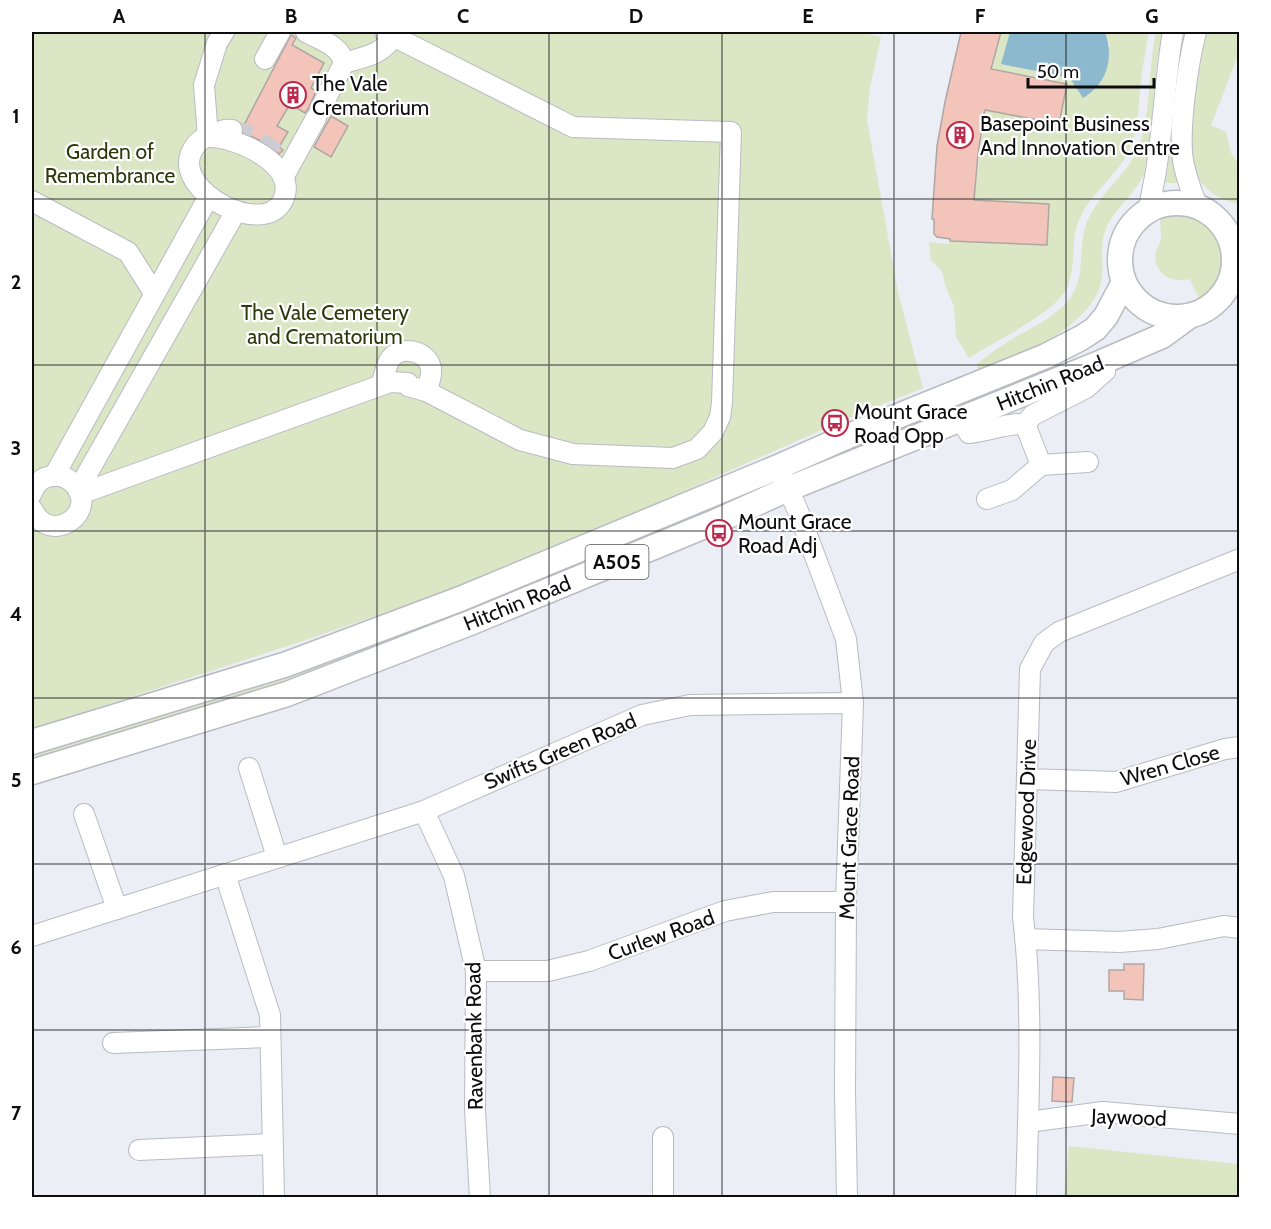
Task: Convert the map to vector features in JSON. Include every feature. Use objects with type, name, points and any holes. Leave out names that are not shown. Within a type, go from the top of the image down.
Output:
[{"type":"main road","points":[[1188,317],[1173,318],[1157,314],[1143,307],[1132,296],[1124,282],[1119,259],[1125,236],[1139,216],[1149,210],[1173,203],[1217,214]]},
{"type":"main road","name":"A505","points":[[1188,317],[1202,312],[1220,299],[1237,265],[1231,240],[1217,214]]},
{"type":"main road","name":"Hitchin Road","points":[[32,742],[287,664],[460,599],[778,467],[856,432],[1046,356],[1082,338],[1095,328],[1106,316],[1124,282]]},
{"type":"main road","name":"Hitchin Road","points":[[32,772],[287,694],[470,623],[717,521],[788,489],[1102,362],[1162,336],[1188,317]]},
{"type":"street","points":[[208,137],[204,85],[217,43],[224,32]]},
{"type":"street","points":[[265,59],[280,32]]},
{"type":"street","points":[[284,176],[344,63],[342,55],[336,48],[306,32]]},
{"type":"street","points":[[1149,210],[1157,166],[1166,73],[1173,32]]},
{"type":"street","points":[[1196,32],[1185,97],[1182,152],[1185,169],[1217,214]]},
{"type":"street","points":[[79,492],[382,383],[399,382],[426,391],[520,440],[573,454],[673,458],[697,449],[713,432],[720,417],[722,403],[731,132],[573,127],[389,34],[389,44],[381,51],[344,63]]},
{"type":"street","points":[[232,130],[218,130],[199,140],[189,160],[189,170],[193,179],[209,196],[236,211],[266,214],[274,211],[281,203],[286,192],[283,163],[278,155]]},
{"type":"street","points":[[208,137],[249,147],[268,160],[284,176]]},
{"type":"street","points":[[54,476],[209,196]]},
{"type":"street","points":[[32,201],[122,247],[134,258],[154,293]]},
{"type":"street","points":[[34,517],[51,526],[58,526],[72,520],[80,508],[79,492],[236,211]]},
{"type":"street","points":[[382,383],[390,360],[404,351],[413,351],[423,356],[431,370],[431,378],[426,391]]},
{"type":"street","points":[[1025,424],[1033,415],[1086,388],[1105,371],[1102,362]]},
{"type":"street","points":[[961,420],[969,433],[986,431],[1011,423],[1025,424]]},
{"type":"street","points":[[1025,424],[1041,465]]},
{"type":"street","points":[[987,499],[1012,490],[1041,465],[1088,462]]},
{"type":"street","name":"Mount Grace Road","points":[[778,467],[798,511],[846,639],[853,704],[846,902],[847,1197]]},
{"type":"street","points":[[32,493],[39,481],[54,476],[68,479],[79,492]]},
{"type":"street","name":"Edgewood Drive","points":[[1026,1197],[1029,1044],[1023,917],[1030,669],[1044,643],[1059,632],[1239,559]]},
{"type":"street","name":"Swifts Green Road","points":[[32,936],[424,811],[642,715],[690,705],[853,704]]},
{"type":"street","name":"Wren Close","points":[[1028,779],[1116,782],[1225,749],[1239,747]]},
{"type":"street","points":[[249,768],[277,857]]},
{"type":"street","name":"Ravenbank Road","points":[[424,811],[454,876],[476,971],[475,1110],[480,1197]]},
{"type":"street","points":[[84,814],[117,909]]},
{"type":"street","points":[[225,874],[270,1015],[274,1197]]},
{"type":"street","name":"Curlew Road","points":[[476,971],[548,971],[589,961],[725,911],[773,902],[846,902]]},
{"type":"street","points":[[1025,939],[1119,942],[1158,939],[1224,926],[1239,928]]},
{"type":"street","points":[[113,1043],[270,1037]]},
{"type":"street","name":"Jaywood","points":[[1028,1122],[1103,1112],[1233,1129]]},
{"type":"street","points":[[663,1137],[663,1197]]},
{"type":"street","points":[[139,1150],[272,1144]]},
{"type":"green space","name":"The Vale Cemetery and Crematorium","points":[[32,32],[859,32],[881,37],[870,88],[867,120],[898,292],[923,388],[849,418],[847,416],[828,423],[826,428],[619,520],[453,589],[300,642],[32,729]]},
{"type":"green space","points":[[1001,32],[1010,32],[1002,64],[1070,78],[1110,46],[1105,32],[1149,32],[1134,138],[1128,153],[1116,171],[1082,213],[1075,232],[1072,272],[1066,290],[1041,314],[969,358],[956,337],[954,306],[942,272],[931,260],[929,242],[1047,245],[1049,204],[974,200],[985,110],[1059,124],[1067,85],[991,69]]},
{"type":"green space","points":[[1156,32],[1163,32],[1154,88],[1148,162],[1143,177],[1106,228],[1100,287],[1092,302],[1065,329],[1049,340],[979,372],[977,364],[1002,345],[1055,313],[1073,294],[1079,276],[1083,238],[1089,217],[1102,197],[1126,169],[1142,137]]},
{"type":"green space","points":[[1182,32],[1186,32],[1176,87],[1172,132],[1174,170],[1179,183],[1165,183],[1173,84]]},
{"type":"green space","points":[[1207,32],[1239,32],[1239,53],[1211,125],[1226,132],[1231,153],[1239,164],[1239,204],[1222,199],[1209,191],[1200,180],[1195,168],[1192,140],[1195,99]]},
{"type":"green space","points":[[1178,212],[1195,216],[1208,224],[1218,235],[1223,248],[1224,262],[1221,276],[1213,289],[1200,301],[1190,279],[1177,280],[1165,276],[1157,266],[1156,250],[1161,239],[1160,215]]},
{"type":"green space","points":[[969,394],[973,402],[814,467],[820,458]]},
{"type":"green space","points":[[750,493],[750,497],[586,565],[294,679],[32,763],[32,750],[676,522]]},
{"type":"green space","points":[[1069,1146],[1239,1164],[1239,1197],[1064,1197]]},
{"type":"water","points":[[1010,32],[1105,32],[1109,51],[1107,69],[1098,85],[1083,98],[1070,78],[1001,64]]},
{"type":"building","name":"Basepoint Business And Innovation Centre","points":[[961,32],[1001,32],[991,69],[1067,84],[1059,124],[985,110],[978,154],[974,200],[1049,204],[1047,245],[950,241],[950,239],[937,237],[934,234],[934,219],[932,219],[937,146]]},
{"type":"building","name":"The Vale Crematorium","points":[[291,35],[296,38],[292,45],[324,63],[311,88],[316,91],[308,109],[305,113],[290,104],[277,126],[288,132],[279,147],[283,150],[279,154],[269,145],[243,132],[243,127]]},
{"type":"building","points":[[331,116],[348,126],[331,157],[314,147]]},
{"type":"building","points":[[1124,964],[1144,964],[1143,1000],[1124,999],[1124,991],[1109,991],[1109,970],[1124,970]]},
{"type":"building","points":[[1053,1077],[1074,1078],[1072,1102],[1052,1101]]},
{"type":"tunnel","points":[[232,130],[254,137],[278,155]]},
{"type":"place","name":"The Vale Crematorium","points":[[293,95]]},
{"type":"place","name":"Basepoint Business And Innovation Centre","points":[[960,135]]},
{"type":"place","name":"Mount Grace Road Opp","points":[[835,423]]},
{"type":"place","name":"Mount Grace Road Adj","points":[[719,533]]},
{"type":"park label","name":"Garden of Remembrance","points":[[110,163]]}]
